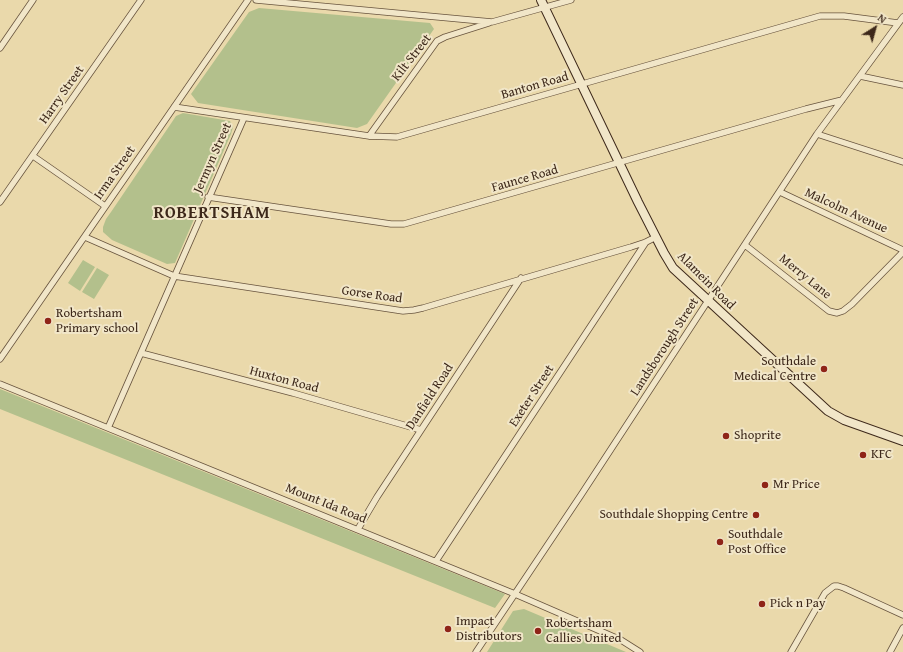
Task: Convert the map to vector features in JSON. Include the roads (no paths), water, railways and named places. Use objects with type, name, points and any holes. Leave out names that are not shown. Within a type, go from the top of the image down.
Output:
[{"type":"main road","name":"Alamein Road","points":[[543,4],[581,85],[656,237],[673,268],[828,411],[844,420],[903,442]]},
{"type":"street","points":[[0,48],[33,0]]},
{"type":"street","name":"Harry Street","points":[[0,202],[141,0]]},
{"type":"street","name":"Irma Street","points":[[0,359],[248,0]]},
{"type":"street","points":[[256,0],[492,22]]},
{"type":"street","name":"Kilt Street","points":[[369,136],[437,41],[543,4],[571,0]]},
{"type":"street","name":"Banton Road","points":[[174,107],[388,138],[406,135],[823,15],[898,23]]},
{"type":"street","name":"Landsborough Street","points":[[476,652],[541,557],[817,134],[903,17]]},
{"type":"street","points":[[860,76],[903,85]]},
{"type":"street","name":"Faunce Road","points":[[208,196],[391,224],[404,224],[812,107],[842,100]]},
{"type":"street","name":"Jermyn Street","points":[[108,428],[208,196],[244,118]]},
{"type":"street","points":[[817,134],[903,162]]},
{"type":"street","points":[[33,156],[105,206]]},
{"type":"street","name":"Malcolm Avenue","points":[[780,192],[903,251]]},
{"type":"street","name":"Gorse Road","points":[[85,237],[174,276],[402,311],[423,308],[646,242],[656,237]]},
{"type":"street","name":"Exeter Street","points":[[436,561],[646,242]]},
{"type":"street","name":"Merry Lane","points":[[745,244],[829,311],[836,313],[843,311],[852,304],[903,251]]},
{"type":"street","name":"Danfield Road","points":[[358,529],[521,278]]},
{"type":"street","name":"Huxton Road","points":[[141,353],[292,393],[421,430]]},
{"type":"street","name":"Mount Ida Road","points":[[0,384],[515,594],[622,640],[640,652]]},
{"type":"street","points":[[791,652],[825,593],[832,587],[838,586],[903,615]]},
{"type":"street","points":[[890,652],[903,628]]},
{"type":"place","name":"Robertsham Primary school","points":[[48,321]]},
{"type":"place","name":"Southdale Medical Centre","points":[[824,369]]},
{"type":"place","name":"Shoprite","points":[[726,436]]},
{"type":"place","name":"KFC","points":[[863,455]]},
{"type":"place","name":"Mr Price","points":[[765,485]]},
{"type":"place","name":"Southdale Shopping Centre","points":[[756,515]]},
{"type":"place","name":"Southdale Post Office","points":[[720,542]]},
{"type":"place","name":"Pick n Pay","points":[[762,604]]},
{"type":"place","name":"Impact Distributors","points":[[448,629]]},
{"type":"place","name":"Robertsham Callies United","points":[[538,631]]},
{"type":"district","name":"ROBERTSHAM","points":[[212,214]]}]
